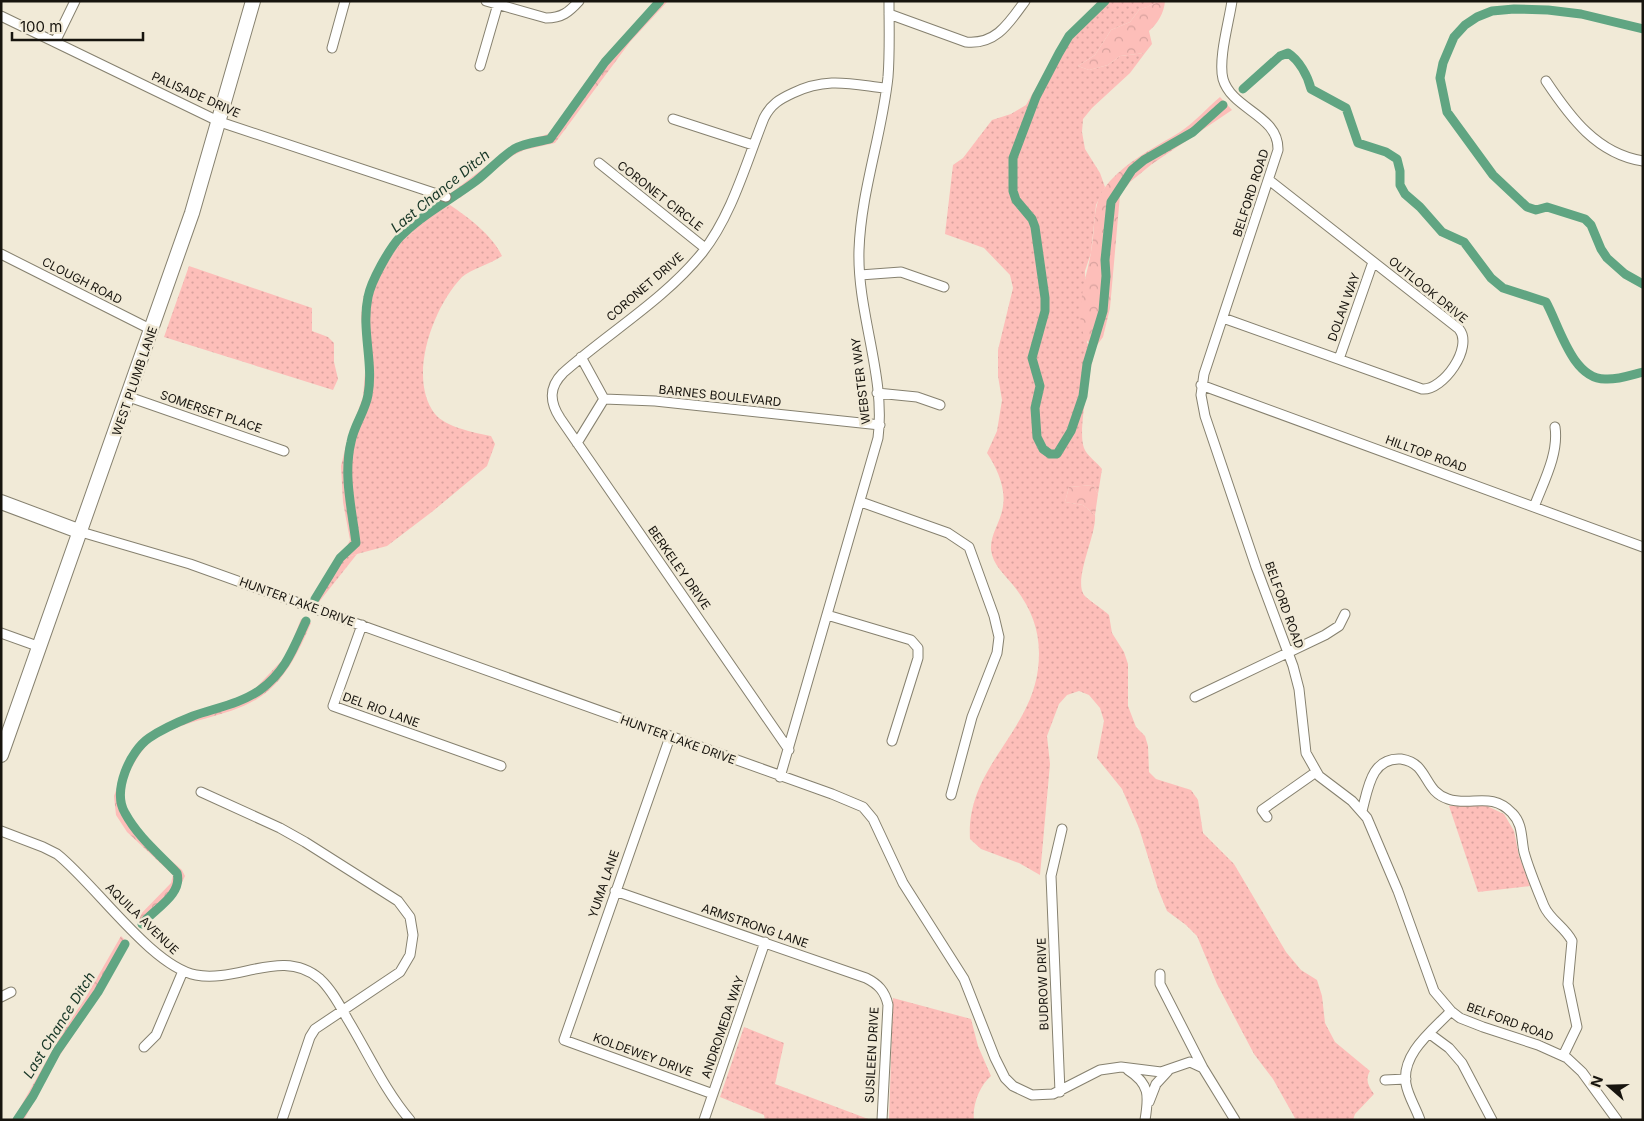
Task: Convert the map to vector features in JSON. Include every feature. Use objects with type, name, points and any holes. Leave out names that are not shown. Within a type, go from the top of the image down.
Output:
[{"type":"main road","name":"WEST PLUMB LANE","points":[[1,755],[129,397],[197,199],[253,1]]},
{"type":"main road","name":"HUNTER LAKE DRIVE","points":[[1,502],[81,532]]},
{"type":"street","points":[[56,42],[75,1]]},
{"type":"street","points":[[332,48],[346,1]]},
{"type":"street","points":[[486,1],[546,18],[554,18],[570,12],[579,1]]},
{"type":"street","name":"WEBSTER WAY","points":[[780,777],[862,502],[880,425],[860,274],[859,248],[870,167],[885,88],[890,1]]},
{"type":"street","points":[[889,14],[966,42],[986,41],[1001,32],[1025,1]]},
{"type":"street","name":"BELFORD ROAD","points":[[1232,1],[1222,63],[1223,76],[1231,94],[1275,132],[1278,150],[1201,385],[1201,395],[1205,416],[1288,652],[1299,689],[1306,753],[1316,772],[1362,811],[1394,879],[1430,983],[1451,1011],[1471,1023],[1538,1045],[1563,1056],[1582,1072],[1617,1120]]},
{"type":"street","points":[[480,66],[498,4]]},
{"type":"street","name":"PALISADE DRIVE","points":[[1,16],[220,122],[446,197]]},
{"type":"street","name":"CORONET DRIVE","points":[[577,443],[556,411],[551,397],[557,379],[580,357],[674,282],[706,248],[726,213],[764,118],[773,104],[808,86],[830,82],[885,88]]},
{"type":"street","points":[[1546,82],[1580,128],[1617,153],[1643,161]]},
{"type":"street","points":[[673,120],[754,145]]},
{"type":"street","name":"CORONET CIRCLE","points":[[599,163],[706,248]]},
{"type":"street","name":"OUTLOOK DRIVE","points":[[1223,318],[1416,388],[1428,390],[1441,383],[1464,349],[1464,337],[1460,328],[1269,180]]},
{"type":"street","name":"CLOUGH ROAD","points":[[1,254],[152,330]]},
{"type":"street","name":"DOLAN WAY","points":[[1338,360],[1373,262]]},
{"type":"street","points":[[860,274],[901,272],[944,287]]},
{"type":"street","points":[[577,443],[604,399],[580,357]]},
{"type":"street","name":"HILLTOP ROAD","points":[[1201,385],[1643,547]]},
{"type":"street","points":[[877,393],[917,396],[940,405]]},
{"type":"street","name":"SOMERSET PLACE","points":[[129,397],[284,451]]},
{"type":"street","name":"BARNES BOULEVARD","points":[[604,399],[655,401],[880,425]]},
{"type":"street","points":[[1534,507],[1553,455],[1556,442],[1555,427]]},
{"type":"street","name":"BERKELEY DRIVE","points":[[577,443],[789,750]]},
{"type":"street","points":[[862,502],[948,533],[969,547],[975,558],[994,616],[999,636],[997,654],[972,717],[951,795]]},
{"type":"street","name":"HUNTER LAKE DRIVE","points":[[81,532],[190,564],[856,804],[873,819],[903,883],[964,979],[1004,1078],[1013,1086],[1032,1095],[1042,1096],[1060,1092],[1100,1070],[1121,1067],[1152,1072],[1170,1070],[1190,1062],[1203,1068]]},
{"type":"street","points":[[1195,696],[1333,630],[1339,626],[1345,614]]},
{"type":"street","points":[[827,615],[911,640],[918,648],[918,658],[892,741]]},
{"type":"street","name":"DEL RIO LANE","points":[[362,625],[334,706],[501,766]]},
{"type":"street","points":[[1,632],[40,647]]},
{"type":"street","name":"YUMA LANE","points":[[564,1040],[670,737]]},
{"type":"street","points":[[1362,811],[1375,769],[1381,764],[1397,759],[1405,760],[1418,767],[1428,784],[1439,796],[1456,801],[1486,800],[1505,807],[1513,814],[1518,821],[1525,854],[1546,910],[1572,941],[1573,947],[1567,977],[1577,1027],[1563,1056]]},
{"type":"street","points":[[1267,817],[1262,810],[1316,772]]},
{"type":"street","points":[[201,792],[280,828],[305,842],[398,901],[410,917],[413,935],[406,964],[393,978],[322,1022],[310,1037],[282,1120]]},
{"type":"street","name":"BUDROW DRIVE","points":[[1060,1092],[1051,876],[1062,829]]},
{"type":"street","name":"AQUILA AVENUE","points":[[1,832],[43,846],[57,854],[160,958],[183,971],[209,976],[276,965],[300,968],[321,980],[342,1010],[394,1098],[410,1120]]},
{"type":"street","name":"ARMSTRONG LANE","points":[[615,892],[866,978],[884,991]]},
{"type":"street","name":"ANDROMEDA WAY","points":[[704,1120],[765,942]]},
{"type":"street","points":[[144,1048],[156,1034],[183,971]]},
{"type":"street","points":[[1160,974],[1160,984],[1203,1068],[1235,1120]]},
{"type":"street","name":"SUSILEEN DRIVE","points":[[882,1120],[888,1005],[884,991]]},
{"type":"street","points":[[1,997],[11,992]]},
{"type":"street","points":[[1420,1120],[1408,1093],[1406,1069],[1411,1055],[1451,1011]]},
{"type":"street","points":[[1430,1034],[1449,1048],[1462,1063],[1492,1120]]},
{"type":"street","name":"KOLDEWEY DRIVE","points":[[564,1040],[713,1094]]},
{"type":"street","points":[[1121,1067],[1142,1080],[1148,1097],[1145,1116]]},
{"type":"street","points":[[1145,1116],[1151,1093],[1161,1078],[1170,1070]]},
{"type":"street","points":[[1385,1080],[1406,1080]]},
{"type":"green space","points":[[659,1],[668,1],[630,42],[555,143],[524,150],[512,156],[460,198],[451,193],[514,145],[548,134],[556,128],[576,96],[601,63]]},
{"type":"green space","points":[[1097,1],[1161,1],[1139,10],[1130,22],[1111,30],[1095,55],[1078,66],[1089,70],[1108,65],[1120,56],[1145,53],[1130,73],[1092,108],[1083,119],[1082,132],[1085,149],[1100,173],[1105,187],[1096,205],[1091,253],[1085,271],[1087,343],[1095,348],[1085,400],[1082,428],[1084,448],[1087,454],[1102,469],[1098,494],[1093,485],[1069,487],[1065,502],[1083,505],[1095,515],[1093,533],[1081,578],[1081,588],[1086,597],[1109,615],[1112,633],[1124,652],[1128,664],[1128,706],[1136,727],[1145,736],[1148,746],[1149,772],[1156,779],[1191,790],[1198,800],[1203,833],[1234,864],[1286,952],[1301,970],[1317,980],[1322,996],[1325,1023],[1335,1042],[1370,1071],[1368,1082],[1374,1094],[1355,1114],[1353,1120],[1296,1120],[1273,1079],[1254,1054],[1217,984],[1197,936],[1167,911],[1139,828],[1122,789],[1097,758],[1104,721],[1100,708],[1089,695],[1079,691],[1067,695],[1059,704],[1047,736],[1050,764],[1040,875],[1019,863],[981,849],[970,839],[971,814],[978,792],[1033,692],[1038,669],[1039,646],[1035,625],[1026,605],[1013,585],[996,565],[991,550],[992,539],[1002,512],[1004,499],[1000,478],[987,453],[997,431],[1002,400],[998,376],[998,350],[1013,288],[1010,275],[984,248],[945,234],[953,165],[963,158],[992,120],[1011,114],[1026,105],[1066,36],[1095,7]]},
{"type":"green space","points":[[1165,1],[1162,14],[1149,31],[1152,44],[1145,53],[1120,56],[1108,65],[1089,70],[1078,66],[1095,55],[1111,30],[1130,22],[1139,10]]},
{"type":"green space","points":[[1220,97],[1232,110],[1152,164],[1130,182],[1120,195],[1110,308],[1103,337],[1095,348],[1087,340],[1082,329],[1080,317],[1096,209],[1101,193],[1122,170],[1140,156],[1185,128]]},
{"type":"green space","points":[[443,202],[450,205],[402,241],[386,268],[377,270],[397,236]]},
{"type":"green space","points":[[450,205],[486,234],[502,256],[466,274],[451,290],[433,324],[427,343],[423,382],[427,399],[440,419],[461,429],[491,436],[495,444],[487,466],[433,511],[387,546],[357,554],[352,496],[343,502],[341,466],[347,441],[363,397],[366,360],[361,316],[364,295],[377,270],[386,268],[402,241]]},
{"type":"green space","points":[[189,266],[312,308],[312,331],[328,337],[334,343],[334,362],[338,379],[333,390],[164,337]]},
{"type":"green space","points":[[1093,485],[1098,494],[1095,515],[1083,505],[1065,502],[1069,487]]},
{"type":"green space","points":[[351,495],[361,541],[357,554],[341,559],[350,540],[343,502]]},
{"type":"green space","points":[[357,554],[319,602],[312,600],[341,559]]},
{"type":"green space","points":[[301,619],[311,623],[290,665],[276,684],[267,692],[245,705],[166,732],[147,745],[135,761],[125,785],[124,800],[128,814],[146,838],[182,870],[185,876],[176,895],[142,927],[135,920],[171,883],[173,875],[127,832],[116,815],[114,796],[123,770],[133,750],[152,732],[178,718],[251,693],[287,655]]},
{"type":"green space","points":[[1449,806],[1487,806],[1504,814],[1514,831],[1519,856],[1530,886],[1478,892]]},
{"type":"green space","points":[[121,936],[128,943],[107,983],[51,1069],[24,1120],[13,1120],[62,1033],[86,997]]},
{"type":"green space","points":[[893,998],[971,1019],[978,1046],[991,1076],[983,1085],[978,1096],[974,1108],[974,1120],[889,1120]]},
{"type":"green space","points":[[744,1027],[784,1043],[775,1084],[871,1120],[765,1120],[764,1115],[720,1097]]},
{"type":"waterway","name":"Last Chance Ditch","points":[[315,599],[340,558],[356,543],[348,480],[349,454],[352,436],[368,395],[370,371],[366,322],[368,297],[386,257],[408,229],[476,181],[514,149],[550,139],[605,62],[660,1]]},
{"type":"waterway","name":"Last Chance Ditch","points":[[1105,1],[1069,36],[1059,53],[1036,97],[1013,158],[1013,191],[1016,200],[1032,219],[1035,227],[1045,298],[1045,311],[1032,358],[1040,386],[1035,408],[1037,437],[1043,449],[1050,454],[1057,454],[1071,431],[1083,396],[1087,364],[1103,311],[1106,276],[1105,260],[1111,202],[1132,170],[1144,160],[1193,132],[1223,105]]},
{"type":"waterway","name":"Last Chance Ditch","points":[[1643,29],[1581,14],[1548,10],[1514,9],[1492,11],[1477,17],[1465,25],[1454,37],[1443,63],[1440,78],[1447,112],[1493,175],[1527,207],[1536,210],[1547,207],[1585,219],[1591,225],[1607,258],[1625,274],[1643,284]]},
{"type":"waterway","name":"Last Chance Ditch","points":[[1243,89],[1280,56],[1288,53],[1302,69],[1311,89],[1346,108],[1358,143],[1386,152],[1397,159],[1400,171],[1400,185],[1405,194],[1420,207],[1442,232],[1464,242],[1491,278],[1503,288],[1546,302],[1568,349],[1575,361],[1584,370],[1594,377],[1605,379],[1619,378],[1643,372]]},
{"type":"waterway","name":"Last Chance Ditch","points":[[142,924],[172,895],[178,881],[177,873],[142,838],[125,813],[122,804],[122,783],[135,752],[149,738],[176,723],[244,699],[260,690],[283,667],[306,621]]},
{"type":"waterway","name":"Last Chance Ditch","points":[[17,1120],[33,1096],[57,1051],[98,992],[125,944]]}]
